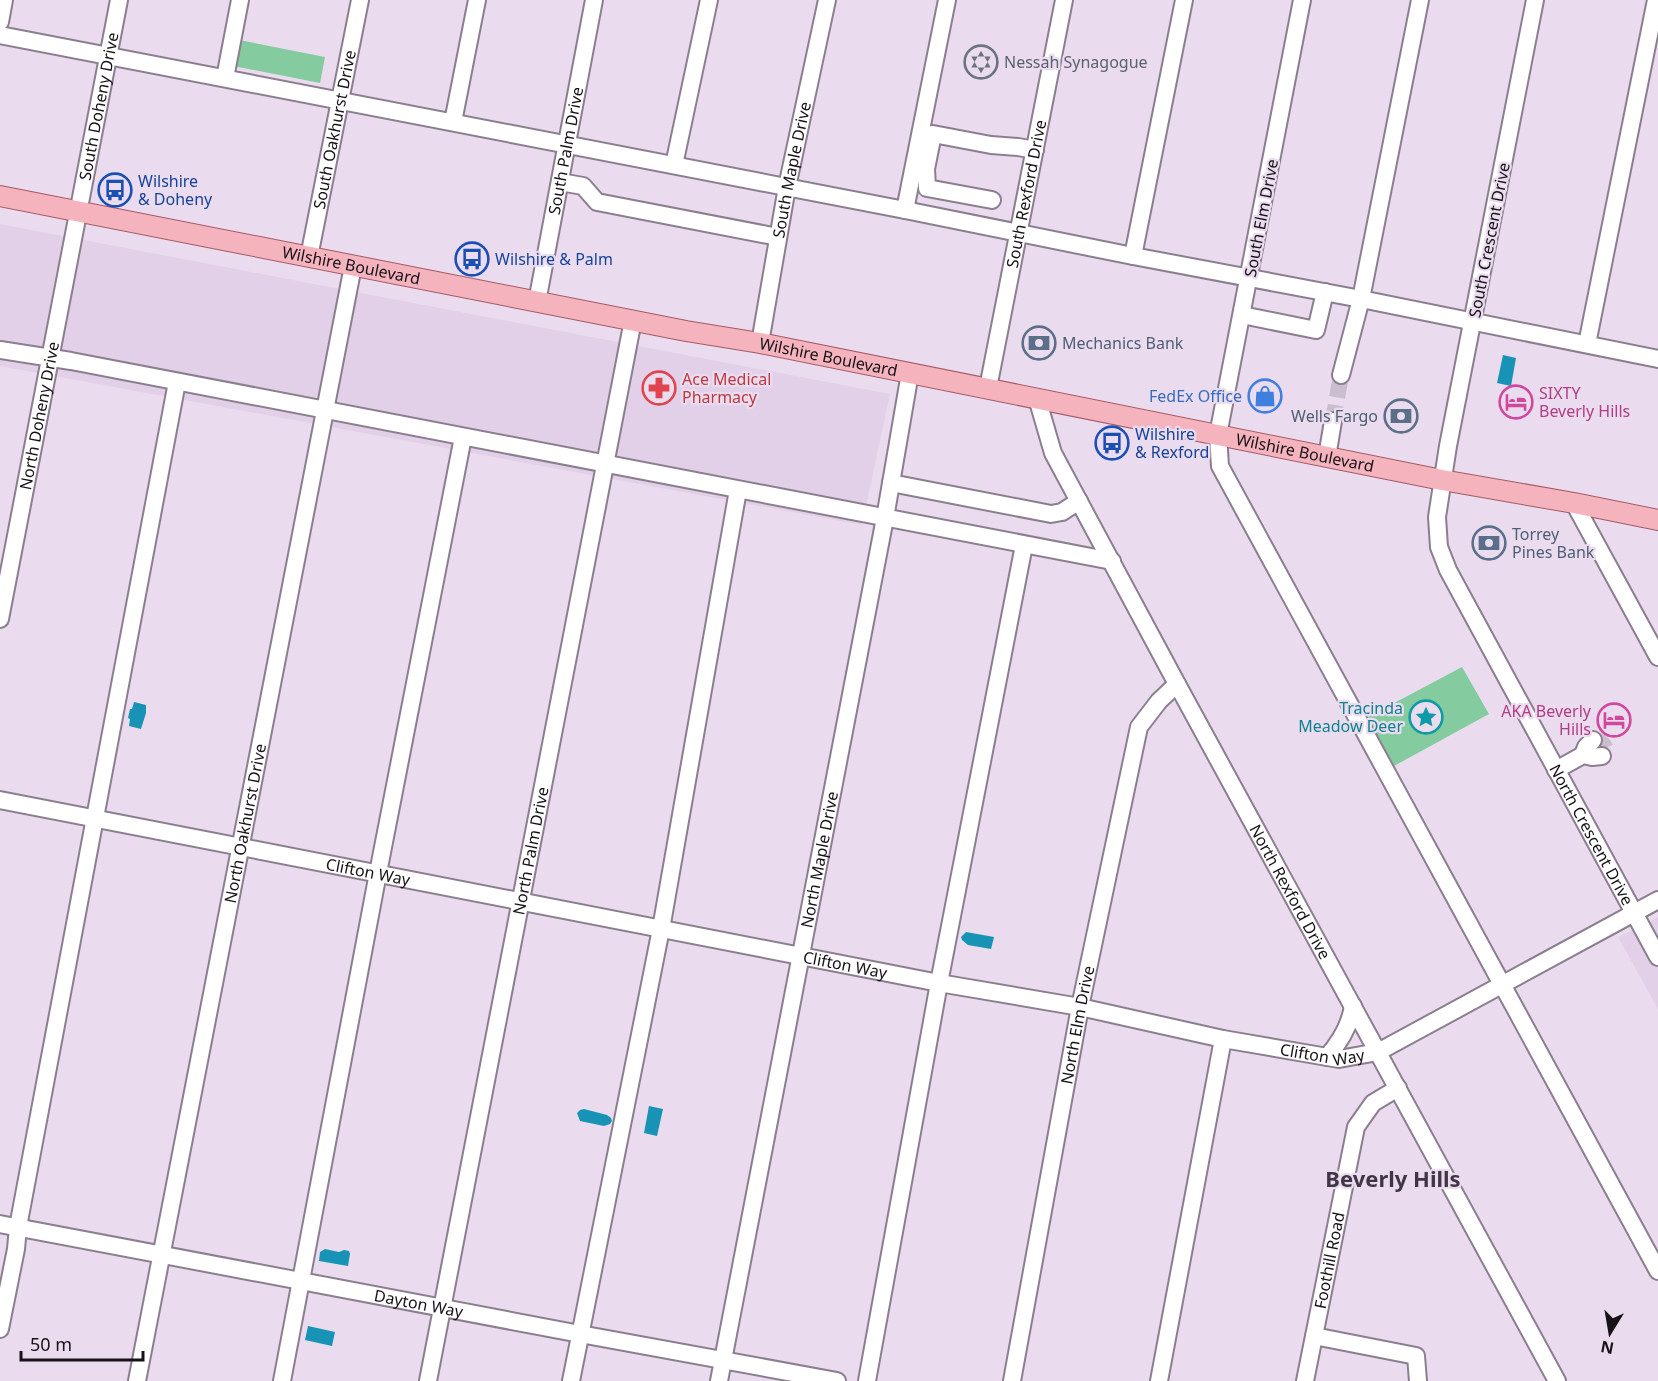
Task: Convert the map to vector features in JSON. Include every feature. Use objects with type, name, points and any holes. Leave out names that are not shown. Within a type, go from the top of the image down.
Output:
[{"type":"main road","name":"Wilshire Boulevard","points":[[0,196],[686,331],[760,343],[1442,480],[1658,520]]},
{"type":"street","points":[[0,22],[4,0]]},
{"type":"street","name":"South Doheny Drive","points":[[78,212],[119,0]]},
{"type":"street","points":[[225,78],[240,0]]},
{"type":"street","name":"South Oakhurst Drive","points":[[309,257],[360,0]]},
{"type":"street","points":[[453,122],[477,0]]},
{"type":"street","name":"South Palm Drive","points":[[537,302],[594,0]]},
{"type":"street","points":[[674,165],[709,0]]},
{"type":"street","name":"South Maple Drive","points":[[760,343],[787,187],[827,0]]},
{"type":"street","points":[[947,0],[920,168],[927,188],[992,200]]},
{"type":"street","name":"South Rexford Drive","points":[[988,388],[1064,0]]},
{"type":"street","points":[[1133,256],[1184,0]]},
{"type":"street","name":"South Elm Drive","points":[[1302,0],[1218,435],[1220,466],[1658,1271]]},
{"type":"street","points":[[1341,375],[1361,299],[1420,0]]},
{"type":"street","name":"South Crescent Drive","points":[[1442,480],[1535,0]]},
{"type":"street","points":[[1587,344],[1656,0]]},
{"type":"street","points":[[0,35],[1361,299],[1658,359]]},
{"type":"street","points":[[905,210],[933,134],[991,145],[1035,150]]},
{"type":"street","points":[[560,182],[583,186],[597,202],[778,237]]},
{"type":"street","name":"North Doheny Drive","points":[[0,619],[78,212]]},
{"type":"street","name":"North Oakhurst Drive","points":[[137,1381],[353,266]]},
{"type":"street","points":[[1242,315],[1316,330],[1325,292]]},
{"type":"street","name":"North Palm Drive","points":[[428,1381],[633,320]]},
{"type":"street","points":[[0,350],[1112,561]]},
{"type":"street","name":"North Maple Drive","points":[[719,1381],[885,518],[910,373]]},
{"type":"street","points":[[0,1329],[177,382]]},
{"type":"street","name":"North Rexford Drive","points":[[1037,398],[1053,453],[1557,1381]]},
{"type":"street","points":[[1327,457],[1333,421]]},
{"type":"street","points":[[282,1381],[463,437]]},
{"type":"street","name":"North Crescent Drive","points":[[1442,480],[1437,517],[1439,547],[1448,570],[1658,957]]},
{"type":"street","points":[[891,483],[1051,514],[1062,512],[1079,501]]},
{"type":"street","points":[[571,1381],[661,929],[738,490]]},
{"type":"street","points":[[1574,503],[1658,657]]},
{"type":"street","points":[[867,1381],[939,983],[1024,544]]},
{"type":"street","name":"North Elm Drive","points":[[1012,1381],[1080,1007],[1139,728],[1159,701],[1177,684]]},
{"type":"street","points":[[1556,770],[1583,755],[1586,747],[1593,740]]},
{"type":"street","points":[[1583,755],[1602,756]]},
{"type":"street","name":"Clifton Way","points":[[0,800],[939,983],[1080,1007],[1223,1039],[1339,1059],[1378,1052],[1658,900]]},
{"type":"street","points":[[1327,1057],[1343,1035],[1351,1019],[1353,1006]]},
{"type":"street","points":[[1159,1381],[1223,1039]]},
{"type":"street","name":"Foothill Road","points":[[1305,1381],[1356,1127],[1373,1103],[1398,1088]]},
{"type":"street","name":"Dayton Way","points":[[0,1224],[837,1381]]},
{"type":"street","points":[[1314,1336],[1416,1356],[1418,1381]]},
{"type":"shaded area","points":[[0,224],[890,394],[862,525],[0,366]]},
{"type":"shaded area","points":[[1658,917],[1658,1009],[1618,937]]},
{"type":"green space","points":[[239,40],[325,57],[320,83],[233,66]]},
{"type":"green space","points":[[1462,667],[1489,714],[1394,766],[1366,718]]},
{"type":"water","points":[[1503,355],[1516,358],[1511,386],[1497,383]]},
{"type":"water","points":[[134,702],[146,705],[141,729],[129,726],[130,719],[128,718]]},
{"type":"water","points":[[966,932],[994,937],[991,949],[968,945],[961,937]]},
{"type":"water","points":[[649,1106],[663,1109],[657,1136],[644,1133]]},
{"type":"water","points":[[584,1109],[607,1115],[612,1121],[604,1126],[580,1121],[577,1113]]},
{"type":"water","points":[[325,1249],[339,1252],[349,1251],[348,1266],[319,1261],[320,1252]]},
{"type":"water","points":[[308,1326],[335,1332],[332,1346],[305,1340]]},
{"type":"tunnel","points":[[1333,421],[1341,375]]},
{"type":"tunnel","points":[[1593,740],[1601,742],[1605,747],[1602,756]]},
{"type":"place","name":"Nessah Synagogue","points":[[981,62]]},
{"type":"place","name":"Wilshire & Doheny","points":[[115,190]]},
{"type":"place","name":"Wilshire & Palm","points":[[472,259]]},
{"type":"place","name":"Mechanics Bank","points":[[1039,343]]},
{"type":"place","name":"Ace Medical Pharmacy","points":[[659,388]]},
{"type":"place","name":"FedEx Office","points":[[1265,396]]},
{"type":"place","name":"SIXTY Beverly Hills","points":[[1516,402]]},
{"type":"place","name":"Wells Fargo","points":[[1401,416]]},
{"type":"place","name":"Wilshire & Rexford","points":[[1112,443]]},
{"type":"place","name":"Torrey Pines Bank","points":[[1489,543]]},
{"type":"place","name":"Tracinda Meadow Deer","points":[[1426,717]]},
{"type":"place","name":"AKA Beverly Hills","points":[[1614,720]]},
{"type":"district","name":"Beverly Hills","points":[[1393,1178]]}]
